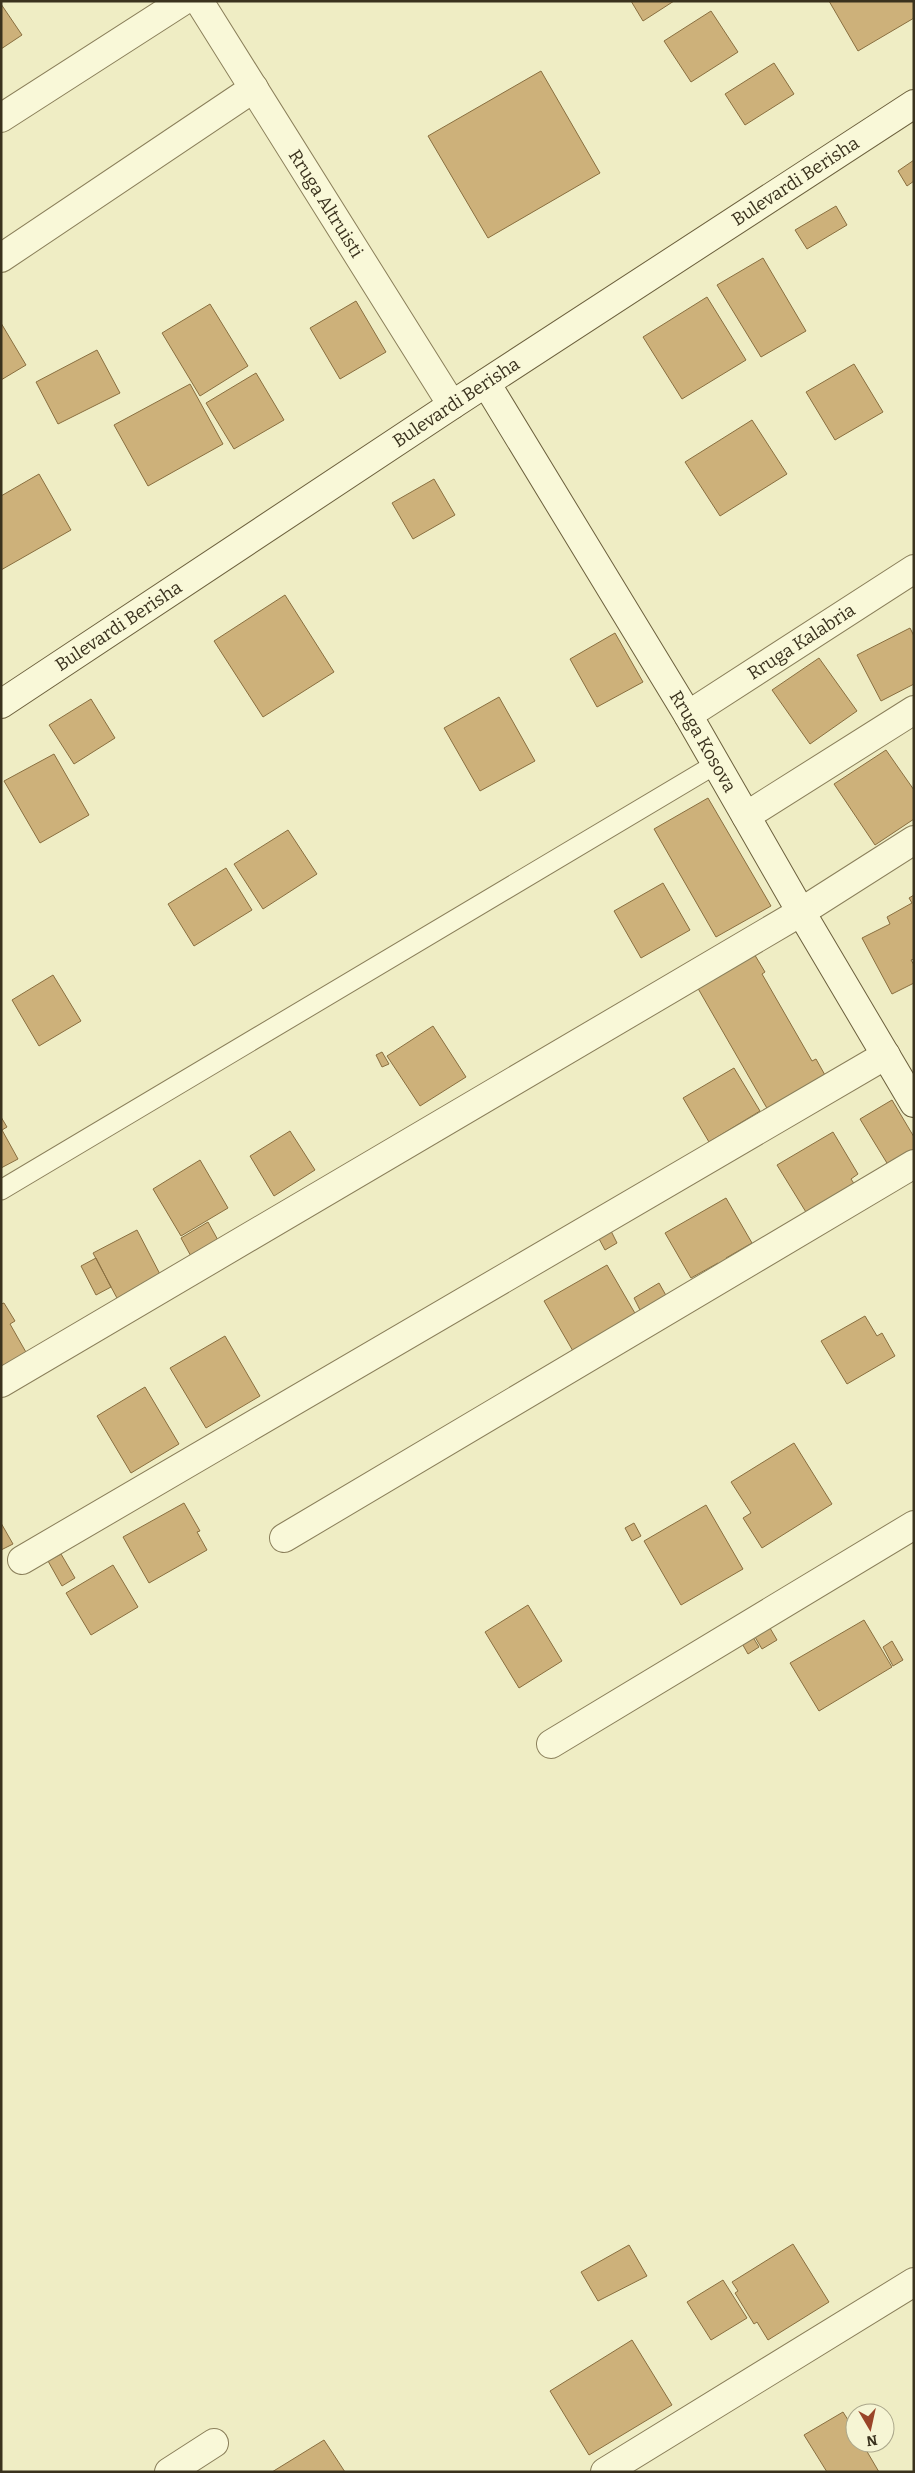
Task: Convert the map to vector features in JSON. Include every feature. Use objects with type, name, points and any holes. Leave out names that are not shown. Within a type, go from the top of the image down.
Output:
[{"type":"street","points":[[1,118],[182,1]]},
{"type":"street","name":"Rruga Altruisti","points":[[199,1],[452,405]]},
{"type":"street","points":[[1,258],[254,88]]},
{"type":"street","name":"Bulevardi Berisha","points":[[1,704],[452,405],[914,104]]},
{"type":"street","name":"Rruga Kosova","points":[[486,383],[688,715],[801,912],[914,1103]]},
{"type":"street","name":"Rruga Kalabria","points":[[688,715],[914,569]]},
{"type":"street","points":[[746,816],[914,710]]},
{"type":"street","points":[[1,1383],[801,912],[914,840]]},
{"type":"street","points":[[22,1560],[886,1055]]},
{"type":"street","points":[[284,1538],[914,1164]]},
{"type":"street","points":[[551,1744],[914,1525]]},
{"type":"street","points":[[606,2472],[914,2282]]},
{"type":"street","points":[[169,2472],[214,2443]]},
{"type":"lane","points":[[1,1190],[716,764]]},
{"type":"building","points":[[631,1],[674,1],[643,21]]},
{"type":"building","points":[[829,1],[914,1],[914,18],[858,51]]},
{"type":"building","points":[[1,4],[22,35],[1,49]]},
{"type":"building","points":[[711,11],[738,52],[691,82],[664,41]]},
{"type":"building","points":[[774,63],[794,94],[745,125],[725,94]]},
{"type":"building","points":[[541,71],[600,173],[488,238],[428,136]]},
{"type":"building","points":[[914,160],[914,181],[907,186],[898,171]]},
{"type":"building","points":[[836,206],[847,225],[807,249],[795,230]]},
{"type":"building","points":[[763,258],[806,331],[761,357],[717,285]]},
{"type":"building","points":[[707,297],[746,360],[682,399],[643,337]]},
{"type":"building","points":[[356,301],[386,352],[340,379],[310,328]]},
{"type":"building","points":[[210,304],[248,366],[200,396],[162,333]]},
{"type":"building","points":[[1,323],[26,365],[1,380]]},
{"type":"building","points":[[97,350],[120,393],[58,424],[36,382]]},
{"type":"building","points":[[854,364],[883,412],[835,440],[806,392]]},
{"type":"building","points":[[256,373],[284,420],[234,449],[206,403]]},
{"type":"building","points":[[190,384],[223,444],[148,486],[114,425]]},
{"type":"building","points":[[752,420],[787,474],[720,516],[685,462]]},
{"type":"building","points":[[39,474],[71,530],[1,570],[1,496]]},
{"type":"building","points":[[434,479],[455,515],[413,539],[392,503]]},
{"type":"building","points":[[285,595],[334,672],[263,717],[214,641]]},
{"type":"building","points":[[910,628],[914,636],[914,684],[881,701],[857,655]]},
{"type":"building","points":[[615,633],[643,682],[597,707],[570,659]]},
{"type":"building","points":[[819,658],[857,711],[810,744],[772,690]]},
{"type":"building","points":[[499,697],[535,761],[480,791],[444,728]]},
{"type":"building","points":[[91,699],[115,738],[74,764],[49,725]]},
{"type":"building","points":[[886,750],[914,790],[914,819],[875,845],[834,784]]},
{"type":"building","points":[[54,754],[89,815],[40,843],[4,781]]},
{"type":"building","points":[[708,798],[771,906],[716,937],[654,829]]},
{"type":"building","points":[[288,830],[317,874],[263,909],[234,864]]},
{"type":"building","points":[[226,868],[252,910],[194,946],[168,904]]},
{"type":"building","points":[[663,883],[690,930],[641,958],[614,911]]},
{"type":"building","points":[[914,895],[914,959],[911,960],[914,965],[914,983],[892,994],[862,938],[890,924],[887,917],[912,903],[909,898]]},
{"type":"building","points":[[753,952],[765,972],[762,974],[812,1061],[816,1059],[830,1084],[772,1117],[696,985]]},
{"type":"building","points":[[53,975],[81,1021],[39,1046],[12,1000]]},
{"type":"building","points":[[433,1026],[466,1077],[420,1106],[387,1056]]},
{"type":"building","points":[[382,1052],[389,1064],[382,1067],[376,1055]]},
{"type":"building","points":[[734,1068],[760,1111],[709,1142],[683,1098]]},
{"type":"building","points":[[892,1100],[914,1137],[914,1154],[890,1168],[860,1119]]},
{"type":"building","points":[[1,1117],[7,1127],[2,1130],[18,1159],[1,1168]]},
{"type":"building","points":[[290,1131],[315,1170],[274,1196],[250,1156]]},
{"type":"building","points":[[833,1132],[858,1174],[851,1179],[857,1188],[809,1217],[777,1165]]},
{"type":"building","points":[[200,1160],[228,1208],[181,1236],[153,1189]]},
{"type":"building","points":[[726,1198],[752,1243],[726,1258],[728,1261],[720,1265],[718,1263],[691,1278],[665,1233]]},
{"type":"building","points":[[208,1222],[219,1242],[192,1258],[181,1238]]},
{"type":"building","points":[[137,1230],[162,1278],[118,1300],[93,1253]]},
{"type":"building","points":[[611,1231],[617,1243],[605,1250],[598,1237]]},
{"type":"building","points":[[96,1258],[111,1287],[96,1295],[81,1266]]},
{"type":"building","points":[[607,1265],[636,1315],[573,1351],[544,1301]]},
{"type":"building","points":[[659,1283],[668,1299],[642,1314],[634,1298]]},
{"type":"building","points":[[4,1303],[15,1321],[10,1324],[27,1354],[1,1369],[1,1304]]},
{"type":"building","points":[[865,1316],[877,1336],[882,1333],[895,1356],[847,1384],[821,1341]]},
{"type":"building","points":[[225,1336],[260,1396],[206,1428],[170,1368]]},
{"type":"building","points":[[145,1387],[179,1444],[131,1473],[97,1416]]},
{"type":"building","points":[[794,1443],[832,1504],[762,1548],[743,1518],[751,1513],[731,1482]]},
{"type":"building","points":[[184,1503],[200,1531],[197,1532],[207,1550],[149,1583],[123,1537]]},
{"type":"building","points":[[706,1505],[743,1569],[681,1605],[644,1541]]},
{"type":"building","points":[[1,1523],[13,1544],[1,1550]]},
{"type":"building","points":[[634,1523],[641,1536],[632,1541],[625,1528]]},
{"type":"building","points":[[61,1554],[75,1578],[62,1586],[48,1561]]},
{"type":"building","points":[[113,1565],[138,1607],[91,1635],[66,1593]]},
{"type":"building","points":[[528,1605],[562,1661],[519,1688],[485,1632]]},
{"type":"building","points":[[864,1620],[892,1667],[819,1711],[790,1663]]},
{"type":"building","points":[[767,1623],[777,1640],[762,1649],[752,1632]]},
{"type":"building","points":[[751,1634],[759,1647],[748,1654],[740,1640]]},
{"type":"building","points":[[892,1641],[903,1660],[893,1666],[883,1647]]},
{"type":"building","points":[[793,2244],[829,2302],[768,2340],[757,2322],[754,2324],[735,2293],[738,2291],[732,2282]]},
{"type":"building","points":[[629,2245],[647,2276],[598,2301],[581,2272]]},
{"type":"building","points":[[723,2280],[747,2318],[711,2340],[687,2302]]},
{"type":"building","points":[[632,2340],[672,2405],[589,2455],[550,2391]]},
{"type":"building","points":[[843,2412],[845,2415],[845,2453],[868,2453],[879,2472],[827,2472],[804,2435]]},
{"type":"building","points":[[324,2440],[345,2472],[272,2472]]}]
